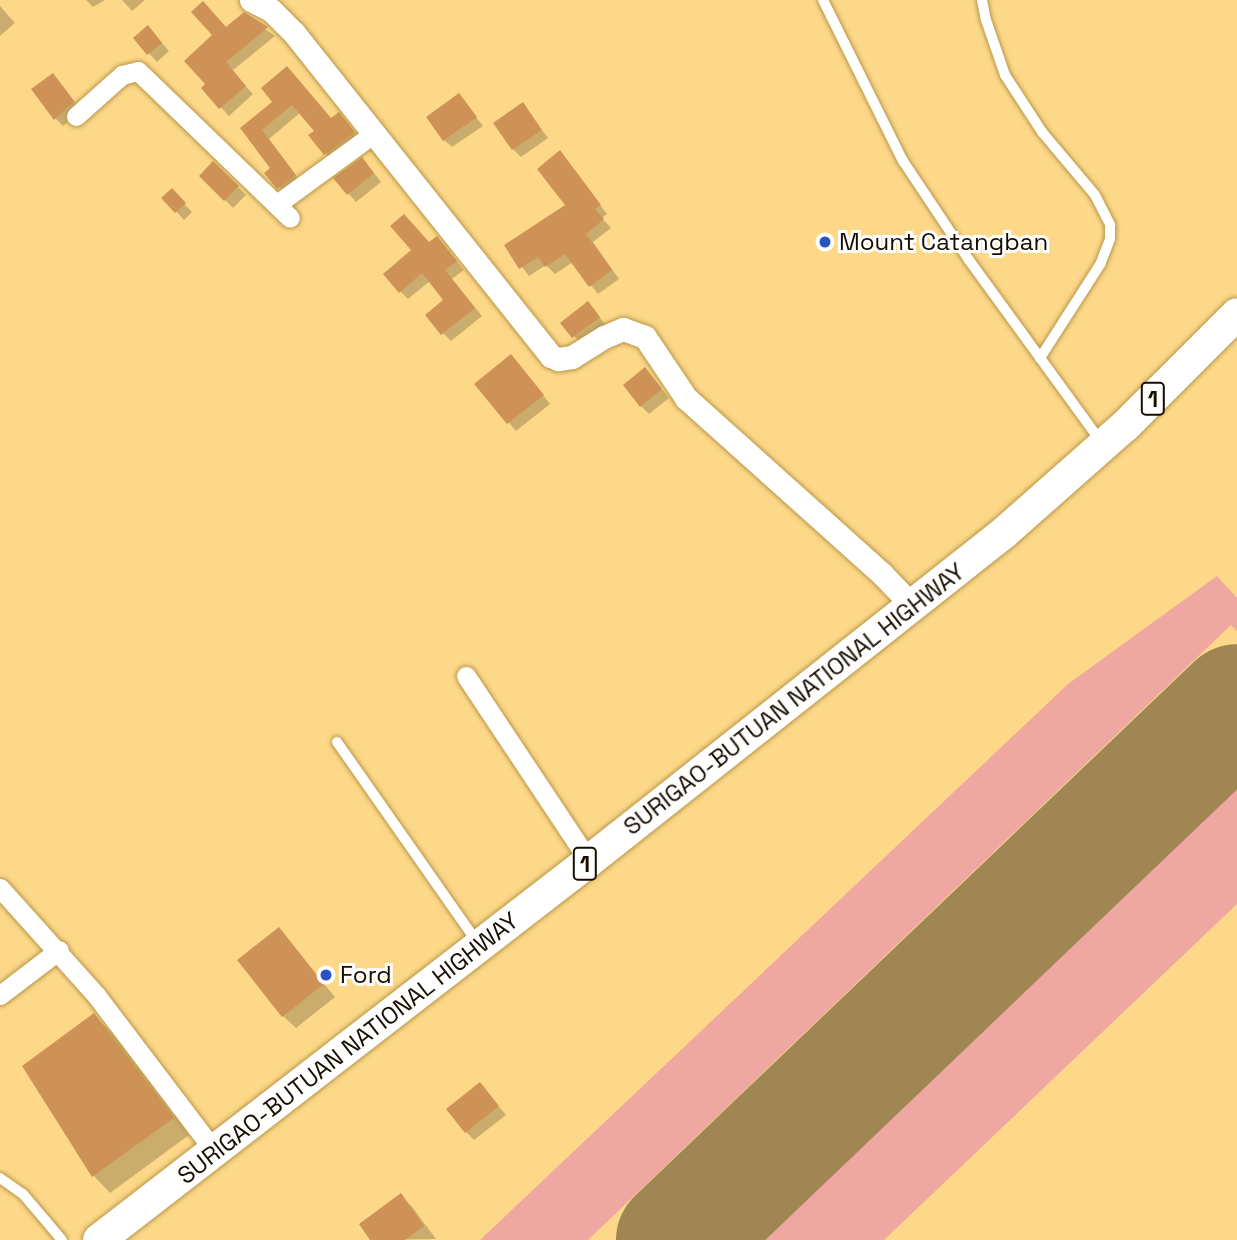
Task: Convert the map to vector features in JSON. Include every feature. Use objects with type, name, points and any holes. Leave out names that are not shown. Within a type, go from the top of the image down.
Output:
[{"type":"highway","name":"SURIGAO-BUTUAN NATIONAL HIGHWAY","points":[[99,1240],[589,861],[1015,524],[1103,445],[1237,314]]},
{"type":"street","points":[[251,0],[281,19],[551,356],[558,359],[572,357],[604,337],[623,329],[645,337],[686,398],[882,574],[912,605]]},
{"type":"street","points":[[76,116],[122,75],[138,71],[283,211],[373,134]]},
{"type":"street","points":[[466,676],[589,861]]},
{"type":"street","points":[[0,888],[59,950],[215,1152]]},
{"type":"street","points":[[0,995],[59,950]]},
{"type":"lane","points":[[823,0],[904,161],[969,260],[1103,445]]},
{"type":"lane","points":[[982,0],[1005,75],[1042,132],[1095,195],[1110,225],[1110,239],[1101,263],[1040,358]]},
{"type":"lane","points":[[337,742],[480,946]]},
{"type":"lane","points":[[0,1178],[23,1194],[62,1240]]},
{"type":"shaded area","points":[[1217,576],[1237,598],[1237,631],[1231,625],[588,1240],[480,1240],[1068,684]]},
{"type":"shaded area","points":[[1237,788],[1237,904],[884,1240],[764,1240]]},
{"type":"building","points":[[203,1],[226,27],[244,12],[268,27],[226,62],[246,86],[219,109],[201,88],[205,84],[184,61],[212,35],[191,12]]},
{"type":"building","points":[[148,25],[162,43],[147,55],[133,38]]},
{"type":"building","points":[[287,66],[331,118],[339,112],[355,132],[324,155],[308,135],[314,131],[292,105],[262,130],[296,175],[277,189],[264,173],[270,168],[240,128],[272,102],[261,88]]},
{"type":"building","points":[[53,73],[74,101],[54,120],[31,89]]},
{"type":"building","points":[[459,93],[477,117],[443,141],[426,117]]},
{"type":"building","points":[[523,102],[542,130],[512,150],[493,123]]},
{"type":"building","points":[[560,150],[601,205],[595,209],[604,219],[586,234],[612,270],[589,287],[565,254],[545,267],[538,257],[519,269],[504,245],[565,205],[537,169]]},
{"type":"building","points":[[362,157],[374,173],[347,195],[333,178]]},
{"type":"building","points":[[213,161],[239,186],[224,201],[199,176]]},
{"type":"building","points":[[172,188],[186,203],[175,213],[161,198]]},
{"type":"building","points":[[404,214],[429,242],[437,236],[457,261],[445,270],[475,308],[441,335],[425,315],[443,300],[422,273],[399,293],[383,274],[411,250],[390,226]]},
{"type":"building","points":[[588,301],[600,317],[572,338],[560,323]]},
{"type":"building","points":[[511,354],[544,395],[507,424],[474,384]]},
{"type":"building","points":[[645,367],[662,389],[640,407],[623,385]]},
{"type":"building","points":[[279,927],[324,984],[282,1017],[237,960]]},
{"type":"building","points":[[94,1013],[174,1118],[92,1177],[22,1066]]},
{"type":"building","points":[[480,1082],[499,1106],[465,1133],[446,1109]]},
{"type":"building","points":[[401,1193],[424,1226],[405,1240],[370,1240],[359,1224]]},
{"type":"runway","points":[[677,1240],[1237,705]]},
{"type":"place","name":"Mount Catangban","points":[[825,242]]},
{"type":"place","name":"Ford","points":[[326,975]]}]
